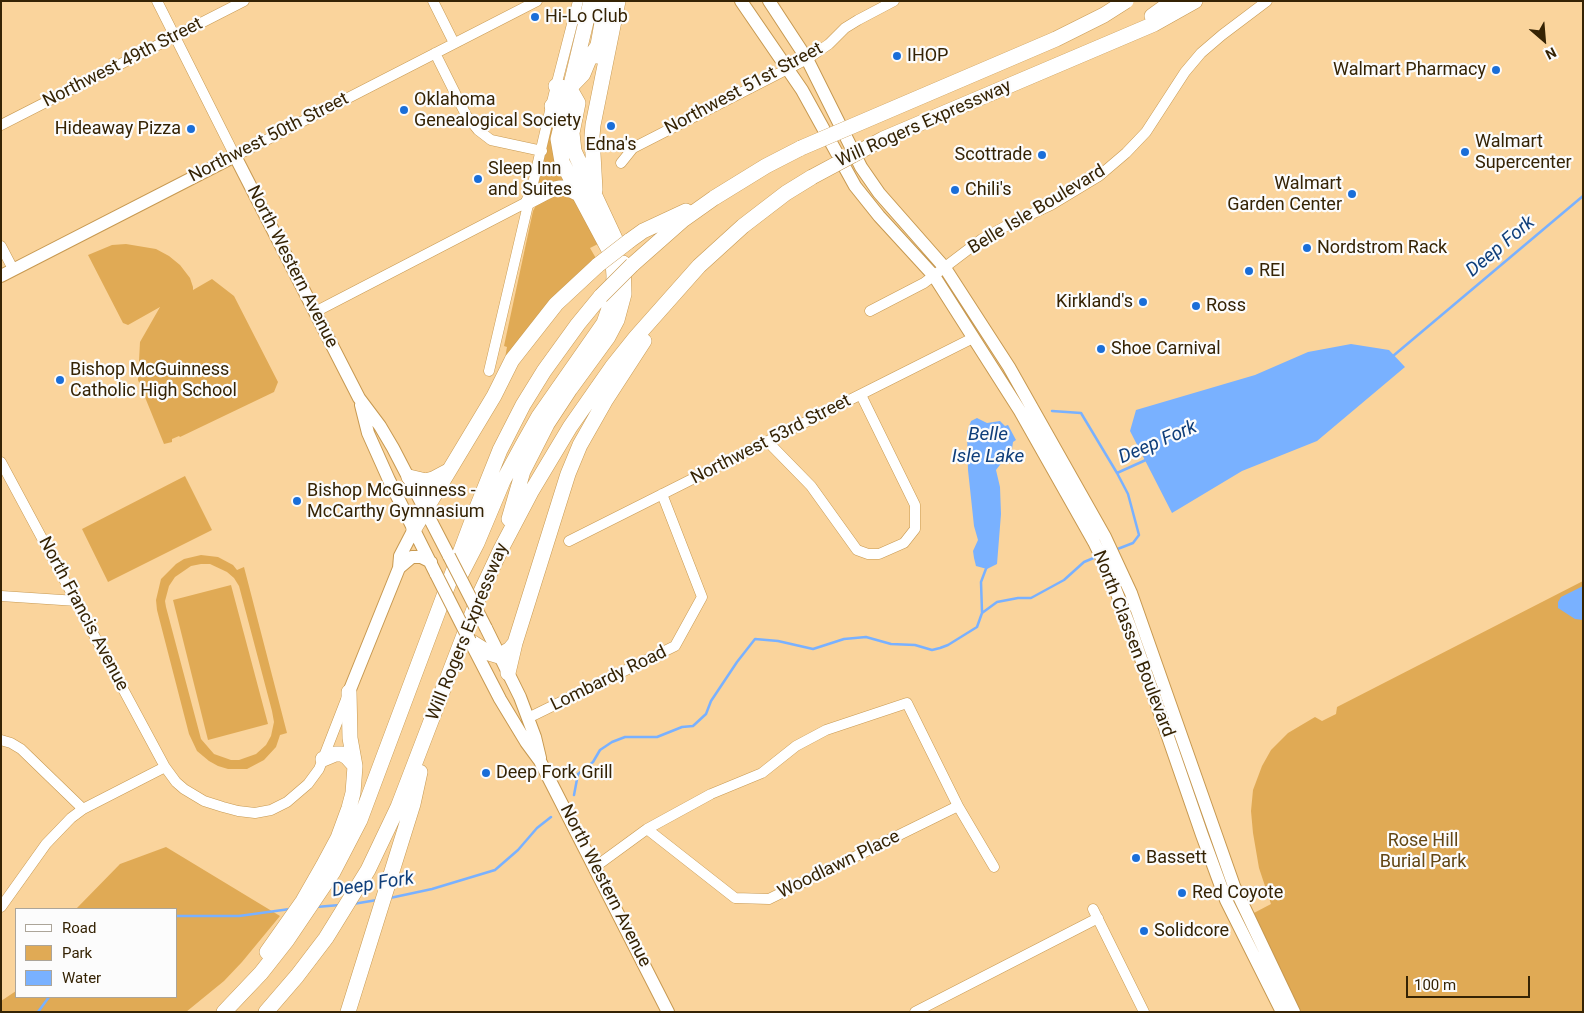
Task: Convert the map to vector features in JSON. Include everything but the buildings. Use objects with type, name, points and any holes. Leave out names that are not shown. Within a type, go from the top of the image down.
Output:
[{"type":"highway","points":[[428,640],[477,543],[503,481],[539,416],[604,323],[613,297],[613,262],[603,237],[562,162],[558,139],[563,88],[591,1]]},
{"type":"highway","points":[[579,163],[606,1]]},
{"type":"highway","points":[[598,206],[594,182],[592,131],[618,1]]},
{"type":"highway","name":"Will Rogers Expressway","points":[[225,1010],[261,973],[360,820],[500,450],[523,405],[544,372],[578,324],[601,296],[632,265],[683,220],[714,198],[766,166],[801,148],[1040,46],[1080,27],[1126,1]]},
{"type":"highway","points":[[1118,40],[1173,1]]},
{"type":"highway","name":"Will Rogers Expressway","points":[[266,1012],[326,938],[368,870],[398,807],[479,596],[500,549],[548,463],[570,427],[618,360],[679,287],[743,226],[786,193],[812,177],[883,139],[1118,40],[1154,24],[1195,1]]},
{"type":"highway","points":[[552,106],[563,88],[583,74],[590,57],[598,47]]},
{"type":"highway","points":[[500,549],[523,471],[532,452],[556,410],[608,337],[622,307],[625,286],[623,262],[615,239],[574,152],[572,133],[578,103],[563,88]]},
{"type":"highway","points":[[530,201],[550,190],[558,188],[566,188],[579,194]]},
{"type":"highway","points":[[414,529],[494,396],[512,360],[556,304],[598,265],[643,231],[714,198]]},
{"type":"highway","points":[[508,673],[515,643],[558,503],[580,445],[605,401],[679,287]]},
{"type":"highway","points":[[409,477],[426,481],[449,471]]},
{"type":"highway","points":[[475,647],[499,656],[515,643]]},
{"type":"highway","points":[[328,869],[353,793],[354,766],[350,738],[349,692]]},
{"type":"highway","points":[[348,1012],[413,804],[428,728]]},
{"type":"highway","points":[[323,759],[335,754],[342,754],[348,757],[354,766]]},
{"type":"main road","name":"North Classen Boulevard","points":[[741,1],[815,112],[833,149],[855,186],[872,208],[934,276],[1100,539]]},
{"type":"main road","name":"North Classen Boulevard","points":[[769,1],[806,59],[861,167],[879,193],[945,268],[1009,367],[1100,539],[1115,570],[1136,625],[1208,832],[1226,900],[1282,1012]]},
{"type":"main road","name":"Northwest 50th Street","points":[[1,276],[235,156]]},
{"type":"main road","name":"North Western Avenue","points":[[235,156],[359,398],[380,426],[409,477],[446,553],[486,628],[528,718],[535,737],[540,761]]},
{"type":"main road","points":[[997,374],[1009,367]]},
{"type":"main road","name":"North Western Avenue","points":[[359,398],[368,433],[389,480],[436,574],[500,699],[540,761],[668,1012]]},
{"type":"main road","points":[[349,692],[399,562],[414,529]]},
{"type":"main road","points":[[399,562],[415,546],[430,546],[446,553]]},
{"type":"main road","points":[[399,562],[412,557],[421,557],[431,562]]},
{"type":"main road","name":"North Classen Boulevard","points":[[1208,832],[1294,1012]]},
{"type":"street","name":"North Western Avenue","points":[[157,1],[235,156]]},
{"type":"street","name":"Northwest 49th Street","points":[[1,125],[244,1]]},
{"type":"street","points":[[433,1],[454,43]]},
{"type":"street","name":"Northwest 50th Street","points":[[235,156],[537,1]]},
{"type":"street","name":"Northwest 51st Street","points":[[621,163],[633,148],[806,59],[829,44],[845,28],[894,1]]},
{"type":"street","name":"Belle Isle Boulevard","points":[[870,311],[924,283],[982,239],[1008,224],[1051,205],[1099,176],[1126,154],[1146,132],[1185,72],[1201,53],[1222,34],[1267,1]]},
{"type":"street","points":[[563,88],[577,4]]},
{"type":"street","points":[[435,52],[466,115],[478,130],[491,140],[542,151]]},
{"type":"street","points":[[489,371],[552,106]]},
{"type":"street","points":[[315,312],[530,201]]},
{"type":"street","points":[[1,246],[13,269]]},
{"type":"street","name":"Northwest 53rd Street","points":[[569,541],[973,338]]},
{"type":"street","points":[[768,442],[811,486],[857,550],[868,554],[879,554],[904,544],[915,529],[915,504],[861,395]]},
{"type":"street","name":"North Francis Avenue","points":[[1,462],[166,767],[176,782],[197,798],[230,809],[255,813],[272,810],[294,798],[314,777],[349,692]]},
{"type":"street","name":"Lombardy Road","points":[[528,718],[675,646],[702,597],[662,494]]},
{"type":"street","points":[[1,596],[76,601]]},
{"type":"street","points":[[595,867],[647,829],[711,794],[762,774],[796,746],[826,730],[907,703],[958,806],[994,867]]},
{"type":"street","points":[[1,740],[21,749],[83,809]]},
{"type":"street","points":[[1,906],[46,844],[65,823],[83,809],[166,767]]},
{"type":"street","name":"Woodlawn Place","points":[[647,829],[735,898],[769,899],[958,806]]},
{"type":"street","points":[[1093,908],[1144,1012]]},
{"type":"street","points":[[915,1012],[1098,918]]},
{"type":"green space","points":[[557,104],[566,181],[540,187],[538,183]]},
{"type":"green space","points":[[556,193],[573,195],[600,243],[590,248],[597,260],[503,369],[507,347],[504,346],[533,211],[536,205]]},
{"type":"green space","points":[[126,244],[156,249],[169,256],[180,265],[190,278],[193,290],[212,279],[234,296],[278,382],[274,392],[180,437],[172,439],[172,442],[164,444],[138,380],[140,342],[160,307],[128,325],[123,323],[88,255],[112,245]]},
{"type":"green space","points":[[185,476],[212,530],[108,582],[82,529]]},
{"type":"green space","points":[[201,555],[218,557],[233,565],[237,570],[244,567],[287,733],[280,735],[276,747],[264,760],[247,769],[228,769],[209,761],[197,751],[189,734],[156,600],[161,579],[184,559]],"holes":[[[210,564],[227,572],[239,586],[274,722],[271,736],[266,745],[256,754],[239,760],[231,760],[214,754],[201,739],[165,601],[169,586],[175,577],[191,566]]]},
{"type":"green space","name":"Rose Hill Burial Park","points":[[1583,581],[1583,1012],[1300,1012],[1252,914],[1271,904],[1259,868],[1251,811],[1253,790],[1262,766],[1271,750],[1288,733],[1315,717],[1322,721],[1336,714],[1337,707]]},
{"type":"green space","points":[[231,585],[268,724],[208,740],[173,600]]},
{"type":"green space","points":[[166,847],[280,916],[224,981],[186,1012],[1,1012],[1,1001],[15,992],[15,998],[178,998],[178,908],[77,908],[120,864]]},
{"type":"water","points":[[1351,344],[1389,350],[1405,367],[1317,441],[1242,471],[1172,513],[1130,431],[1136,410],[1255,375],[1308,352]]},
{"type":"water","name":"Belle Isle Lake","points":[[977,418],[987,423],[1000,421],[1005,426],[1008,425],[1016,440],[1013,442],[1012,449],[996,470],[1000,487],[1001,514],[997,564],[987,569],[976,566],[973,551],[978,540],[974,526],[968,470],[967,432],[971,421]]},
{"type":"water","points":[[1583,586],[1583,620],[1575,619],[1558,608],[1558,602],[1561,597]]},
{"type":"waterway","name":"Deep Fork","points":[[1393,356],[1583,196]]},
{"type":"waterway","points":[[1052,411],[1081,413],[1117,473]]},
{"type":"waterway","name":"Deep Fork","points":[[1115,550],[1133,543],[1139,535],[1128,494],[1117,473],[1148,459]]},
{"type":"waterway","name":"Deep Fork","points":[[574,795],[578,774],[593,762],[600,750],[612,742],[625,737],[657,737],[682,727],[693,726],[706,714],[711,701],[755,639],[778,641],[813,649],[844,639],[866,637],[891,644],[915,645],[932,650],[948,645],[977,627],[982,613],[997,602],[1018,598],[1031,598],[1064,580],[1084,562],[1096,557]]},
{"type":"waterway","points":[[982,612],[981,582],[987,566]]},
{"type":"waterway","name":"Deep Fork","points":[[390,898],[432,889],[495,870],[518,850],[537,828],[551,817]]},
{"type":"waterway","name":"Deep Fork","points":[[353,904],[377,900]]},
{"type":"waterway","name":"Deep Fork","points":[[316,907],[340,905]]},
{"type":"waterway","name":"Deep Fork","points":[[178,916],[239,916],[290,909]]},
{"type":"waterway","name":"Deep Fork","points":[[38,1012],[48,998]]},
{"type":"place","name":"Hi-Lo Club","points":[[535,17]]},
{"type":"place","name":"IHOP","points":[[897,56]]},
{"type":"place","name":"Walmart Pharmacy","points":[[1496,70]]},
{"type":"place","name":"Oklahoma Genealogical Society","points":[[404,110]]},
{"type":"place","name":"Edna's","points":[[611,126]]},
{"type":"place","name":"Hideaway Pizza","points":[[191,129]]},
{"type":"place","name":"Walmart Supercenter","points":[[1465,152]]},
{"type":"place","name":"Scottrade","points":[[1042,155]]},
{"type":"place","name":"Sleep Inn and Suites","points":[[478,179]]},
{"type":"place","name":"Chili's","points":[[955,190]]},
{"type":"place","name":"Walmart Garden Center","points":[[1352,194]]},
{"type":"place","name":"Nordstrom Rack","points":[[1307,248]]},
{"type":"place","name":"REI","points":[[1249,271]]},
{"type":"place","name":"Kirkland's","points":[[1143,302]]},
{"type":"place","name":"Ross","points":[[1196,306]]},
{"type":"place","name":"Shoe Carnival","points":[[1101,349]]},
{"type":"place","name":"Bishop McGuinness Catholic High School","points":[[60,380]]},
{"type":"place","name":"Bishop McGuinness - McCarthy Gymnasium","points":[[297,501]]},
{"type":"place","name":"Deep Fork Grill","points":[[486,773]]},
{"type":"place","name":"Bassett","points":[[1136,858]]},
{"type":"place","name":"Red Coyote","points":[[1182,893]]},
{"type":"place","name":"Solidcore","points":[[1144,931]]}]
